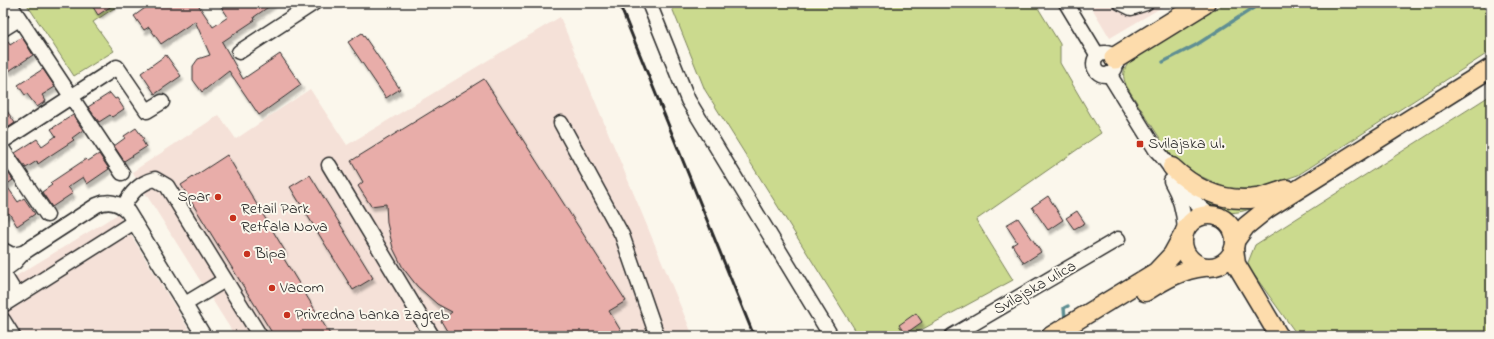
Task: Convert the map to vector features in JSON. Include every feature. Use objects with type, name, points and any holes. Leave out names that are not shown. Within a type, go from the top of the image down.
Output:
[{"type":"highway","points":[[1107,62],[1204,3]]},
{"type":"main road","points":[[1073,336],[1166,280],[1194,268],[1208,267],[1226,261],[1246,226],[1267,209],[1491,68]]},
{"type":"main road","points":[[1172,168],[1183,178],[1203,190],[1233,198],[1257,198],[1305,184]]},
{"type":"main road","points":[[1050,336],[1156,272],[1178,247],[1184,233],[1194,219],[1201,216],[1240,220],[1267,209]]},
{"type":"main road","points":[[1218,217],[1232,229],[1236,264],[1267,319],[1279,336]]},
{"type":"main road","points":[[1184,233],[1184,250],[1188,257],[1195,264],[1208,267],[1233,282],[1267,319]]},
{"type":"street","points":[[9,3],[122,174]]},
{"type":"street","points":[[239,52],[314,3]]},
{"type":"street","points":[[650,3],[688,100],[831,336]]},
{"type":"street","points":[[1066,3],[1107,62],[1156,150],[1160,161],[1179,196],[1183,211],[1184,233]]},
{"type":"street","points":[[1121,3],[1131,8],[1146,3]]},
{"type":"street","points":[[3,30],[19,19]]},
{"type":"street","points":[[3,141],[116,67],[147,111],[162,102]]},
{"type":"street","points":[[561,123],[622,235],[657,336]]},
{"type":"street","points":[[3,150],[47,215]]},
{"type":"street","points":[[1156,150],[1172,168],[1197,205],[1218,217]]},
{"type":"street","points":[[330,165],[432,336]]},
{"type":"street","points":[[123,207],[128,198],[139,186],[155,179],[161,181],[167,186],[260,336]]},
{"type":"street","points":[[17,296],[3,272],[14,263],[22,253],[97,205],[110,202],[117,203],[123,207],[134,222],[204,336]]},
{"type":"street","points":[[3,305],[134,222]]},
{"type":"street","name":"Svilajska ulica","points":[[952,336],[1118,240]]},
{"type":"street","points":[[3,250],[12,255],[22,253]]},
{"type":"street","points":[[185,304],[225,280]]},
{"type":"street","points":[[3,320],[13,336]]},
{"type":"shaded area","points":[[1089,3],[1169,3],[1110,38]]},
{"type":"shaded area","points":[[560,17],[693,336],[235,336],[132,172],[219,115],[236,139],[310,89],[347,145]]},
{"type":"shaded area","points":[[118,214],[193,336],[3,336],[3,284]]},
{"type":"green space","points":[[26,3],[122,3],[93,22],[114,51],[74,76]]},
{"type":"green space","points":[[670,3],[1035,3],[1060,44],[1060,63],[1101,133],[976,220],[1013,280],[910,336],[859,336],[705,90]]},
{"type":"green space","points":[[1225,3],[1481,3],[1491,19],[1491,51],[1298,175],[1254,190],[1224,187],[1196,174],[1172,157],[1127,87],[1124,80],[1124,74],[1125,68],[1130,61]]},
{"type":"green space","points":[[1491,95],[1491,336],[1298,336],[1247,265],[1255,245]]},
{"type":"green space","points":[[1195,194],[1250,204],[1252,208],[1229,213],[1217,211],[1206,206]]},
{"type":"building","points":[[99,3],[116,3],[98,15],[93,7]]},
{"type":"building","points":[[152,3],[197,3],[213,27],[228,17],[219,3],[274,3],[254,17],[255,20],[222,42],[243,79],[280,54],[301,85],[259,115],[229,71],[202,92],[193,80],[193,66],[198,59],[210,55],[195,21],[161,44],[149,27],[144,30],[134,16]]},
{"type":"building","points":[[362,33],[400,89],[386,98],[348,42]]},
{"type":"building","points":[[3,37],[5,37],[10,45],[22,37],[33,55],[9,71],[3,62]]},
{"type":"building","points":[[166,55],[181,76],[155,94],[141,73]]},
{"type":"building","points":[[43,69],[55,87],[42,95],[46,101],[37,107],[27,94],[25,95],[18,85]]},
{"type":"building","points":[[484,79],[626,301],[609,311],[624,336],[450,336],[441,321],[452,312],[437,304],[417,286],[403,268],[393,248],[387,223],[386,204],[371,206],[358,186],[363,182],[351,161]]},
{"type":"building","points":[[110,93],[115,99],[117,98],[124,109],[112,117],[110,115],[99,122],[88,107]]},
{"type":"building","points":[[3,105],[15,123],[3,131]]},
{"type":"building","points":[[73,115],[83,130],[72,138],[74,140],[38,164],[37,161],[26,168],[15,153],[37,139],[42,146],[56,136],[51,129]]},
{"type":"building","points":[[136,128],[144,139],[142,140],[146,147],[124,161],[114,146],[125,138],[124,136]]},
{"type":"building","points":[[99,154],[109,169],[87,184],[83,177],[68,187],[73,193],[52,207],[42,192],[52,185],[50,183],[86,159],[88,161]]},
{"type":"building","name":"Retail Park Retfala Nova","points":[[227,155],[285,251],[281,254],[331,336],[274,336],[181,185]]},
{"type":"building","points":[[3,165],[13,180],[6,185],[18,202],[24,198],[35,214],[17,226],[9,213],[3,216]]},
{"type":"building","points":[[310,175],[373,278],[353,290],[290,187]]},
{"type":"building","points":[[1048,196],[1063,220],[1048,230],[1032,207]]},
{"type":"building","points":[[1077,211],[1085,223],[1074,229],[1066,218]]},
{"type":"building","points":[[1018,218],[1041,252],[1024,263],[1012,245],[1017,242],[1006,225]]},
{"type":"building","points":[[916,313],[922,322],[905,334],[899,325]]},
{"type":"waterway","points":[[1163,62],[1196,45],[1261,3]]},
{"type":"waterway","points":[[1065,318],[1064,308],[1068,306]]},
{"type":"railway","points":[[619,3],[754,336]]},
{"type":"place","name":"Svilajska ul.","points":[[1140,144]]},
{"type":"place","name":"Spar","points":[[218,197]]},
{"type":"place","name":"Retail Park Retfala Nova","points":[[233,218]]},
{"type":"place","name":"Bipa","points":[[247,254]]},
{"type":"place","name":"Vacom","points":[[272,288]]},
{"type":"place","name":"Privredna banka Zagreb","points":[[287,315]]}]
